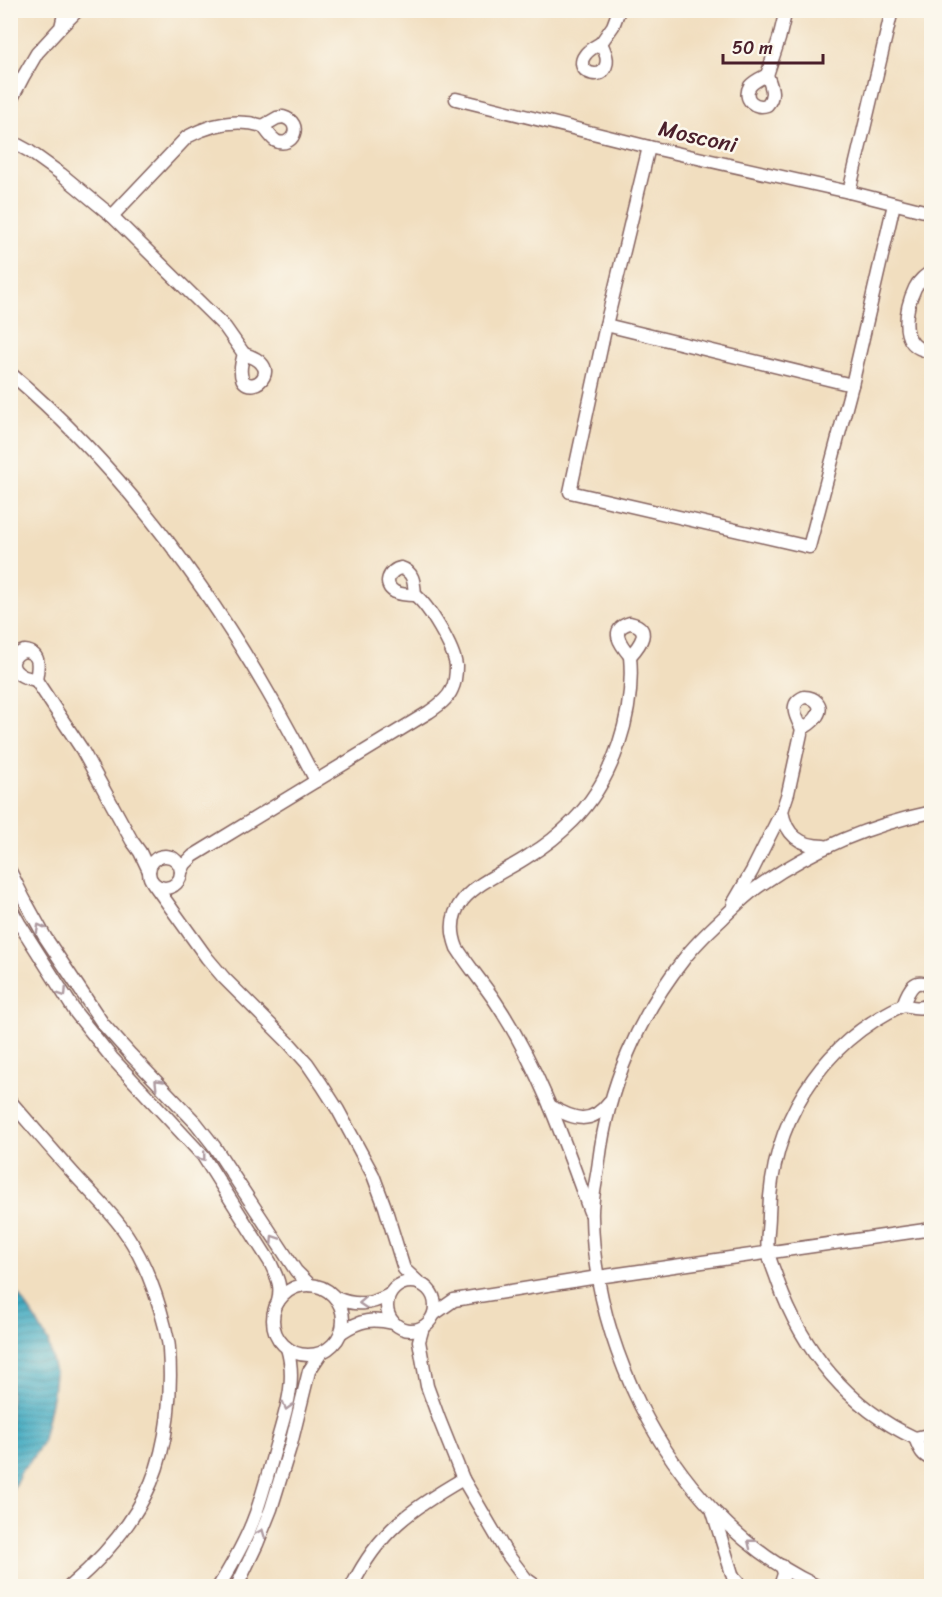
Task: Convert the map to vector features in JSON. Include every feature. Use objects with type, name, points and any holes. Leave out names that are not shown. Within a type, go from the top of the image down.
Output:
[{"type":"street","points":[[61,27],[65,10]]},
{"type":"street","points":[[10,102],[37,53],[78,10]]},
{"type":"street","points":[[601,43],[613,26],[618,10]]},
{"type":"street","points":[[766,75],[779,39],[786,10]]},
{"type":"street","points":[[849,192],[892,10]]},
{"type":"street","name":"Mosconi","points":[[456,99],[932,213]]},
{"type":"street","points":[[112,216],[188,137],[202,129],[232,122],[252,122],[263,126]]},
{"type":"street","points":[[10,144],[18,145],[29,151],[112,216],[225,327],[244,354]]},
{"type":"street","points":[[649,147],[606,325],[570,492],[809,547],[852,385],[894,204]]},
{"type":"street","points":[[932,271],[922,278],[915,288],[908,314],[907,334],[910,342],[917,348],[924,351],[932,347]]},
{"type":"street","points":[[606,325],[852,385]]},
{"type":"street","points":[[10,373],[60,418],[103,462],[170,542],[229,627],[288,725],[316,781]]},
{"type":"street","points":[[140,852],[175,868],[185,864],[193,856],[443,702],[452,690],[456,665],[448,644],[430,612],[421,599],[415,595]]},
{"type":"street","points":[[630,656],[632,669],[628,712],[621,738],[600,785],[573,821],[531,855],[471,891],[462,900],[454,912],[452,922],[454,939],[457,948],[495,1001],[532,1065],[550,1106],[591,1215],[598,1277],[612,1334],[623,1368],[650,1425],[666,1452],[712,1510],[756,1548],[817,1587]]},
{"type":"street","points":[[36,680],[81,748],[140,852],[151,877],[178,917],[224,978],[307,1063],[338,1110],[373,1175],[404,1269],[419,1283]]},
{"type":"street","points":[[724,916],[752,871],[782,811],[802,729]]},
{"type":"street","points":[[782,811],[784,824],[801,842],[813,846],[826,846]]},
{"type":"street","points":[[591,1215],[602,1140],[617,1079],[647,1012],[683,959],[724,916],[760,885],[826,846],[888,823],[932,812]]},
{"type":"street","points":[[156,858],[175,868],[172,886],[162,888],[151,877],[152,862],[156,858]]},
{"type":"street","points":[[175,868],[178,917]]},
{"type":"street","points":[[10,871],[45,937],[103,1024],[196,1123],[214,1146],[296,1271],[310,1285]]},
{"type":"street","points":[[10,907],[76,1013],[112,1059],[203,1156],[270,1263],[278,1279],[280,1290],[278,1302]]},
{"type":"street","points":[[903,1005],[913,985],[923,983],[932,990]]},
{"type":"street","points":[[932,1001],[924,1008],[903,1005],[890,1011],[863,1028],[838,1048],[819,1070],[793,1110],[774,1162],[767,1240],[768,1252],[785,1301],[798,1328],[824,1368],[864,1407],[882,1421],[915,1438],[932,1434]]},
{"type":"street","points":[[10,1101],[107,1209],[126,1234],[150,1279],[169,1347],[166,1424],[160,1455],[151,1483],[135,1514],[114,1543],[70,1587]]},
{"type":"street","points":[[550,1106],[567,1115],[580,1118],[601,1113],[610,1101]]},
{"type":"street","points":[[434,1314],[454,1300],[932,1229]]},
{"type":"street","points":[[393,1323],[387,1310],[404,1269]]},
{"type":"street","points":[[336,1298],[357,1304],[369,1303],[380,1300],[404,1283],[411,1281],[426,1286],[432,1292],[436,1306],[432,1319],[423,1328],[419,1341]]},
{"type":"street","points":[[310,1285],[320,1286],[336,1298],[342,1308],[344,1320],[342,1332],[330,1348],[321,1353],[297,1354],[280,1341],[273,1321],[274,1311],[284,1294],[300,1286],[310,1285]]},
{"type":"street","points":[[432,1292],[454,1300]]},
{"type":"street","points":[[342,1332],[366,1320],[380,1320],[410,1330],[423,1328]]},
{"type":"street","points":[[410,1330],[419,1341],[428,1386],[438,1419],[463,1479],[516,1567],[536,1587]]},
{"type":"street","points":[[219,1587],[252,1524],[273,1455],[290,1395],[291,1366],[287,1348]]},
{"type":"street","points":[[237,1587],[271,1509],[309,1371],[321,1353]]},
{"type":"street","points":[[915,1438],[921,1453],[932,1459]]},
{"type":"street","points":[[352,1587],[375,1548],[399,1522],[421,1504],[463,1479]]},
{"type":"street","points":[[712,1510],[733,1577],[741,1587]]},
{"type":"street","points":[[780,1587],[784,1574],[782,1566]]},
{"type":"water","points":[[10,1283],[35,1318],[48,1342],[55,1373],[42,1444],[21,1471],[11,1490]]}]
